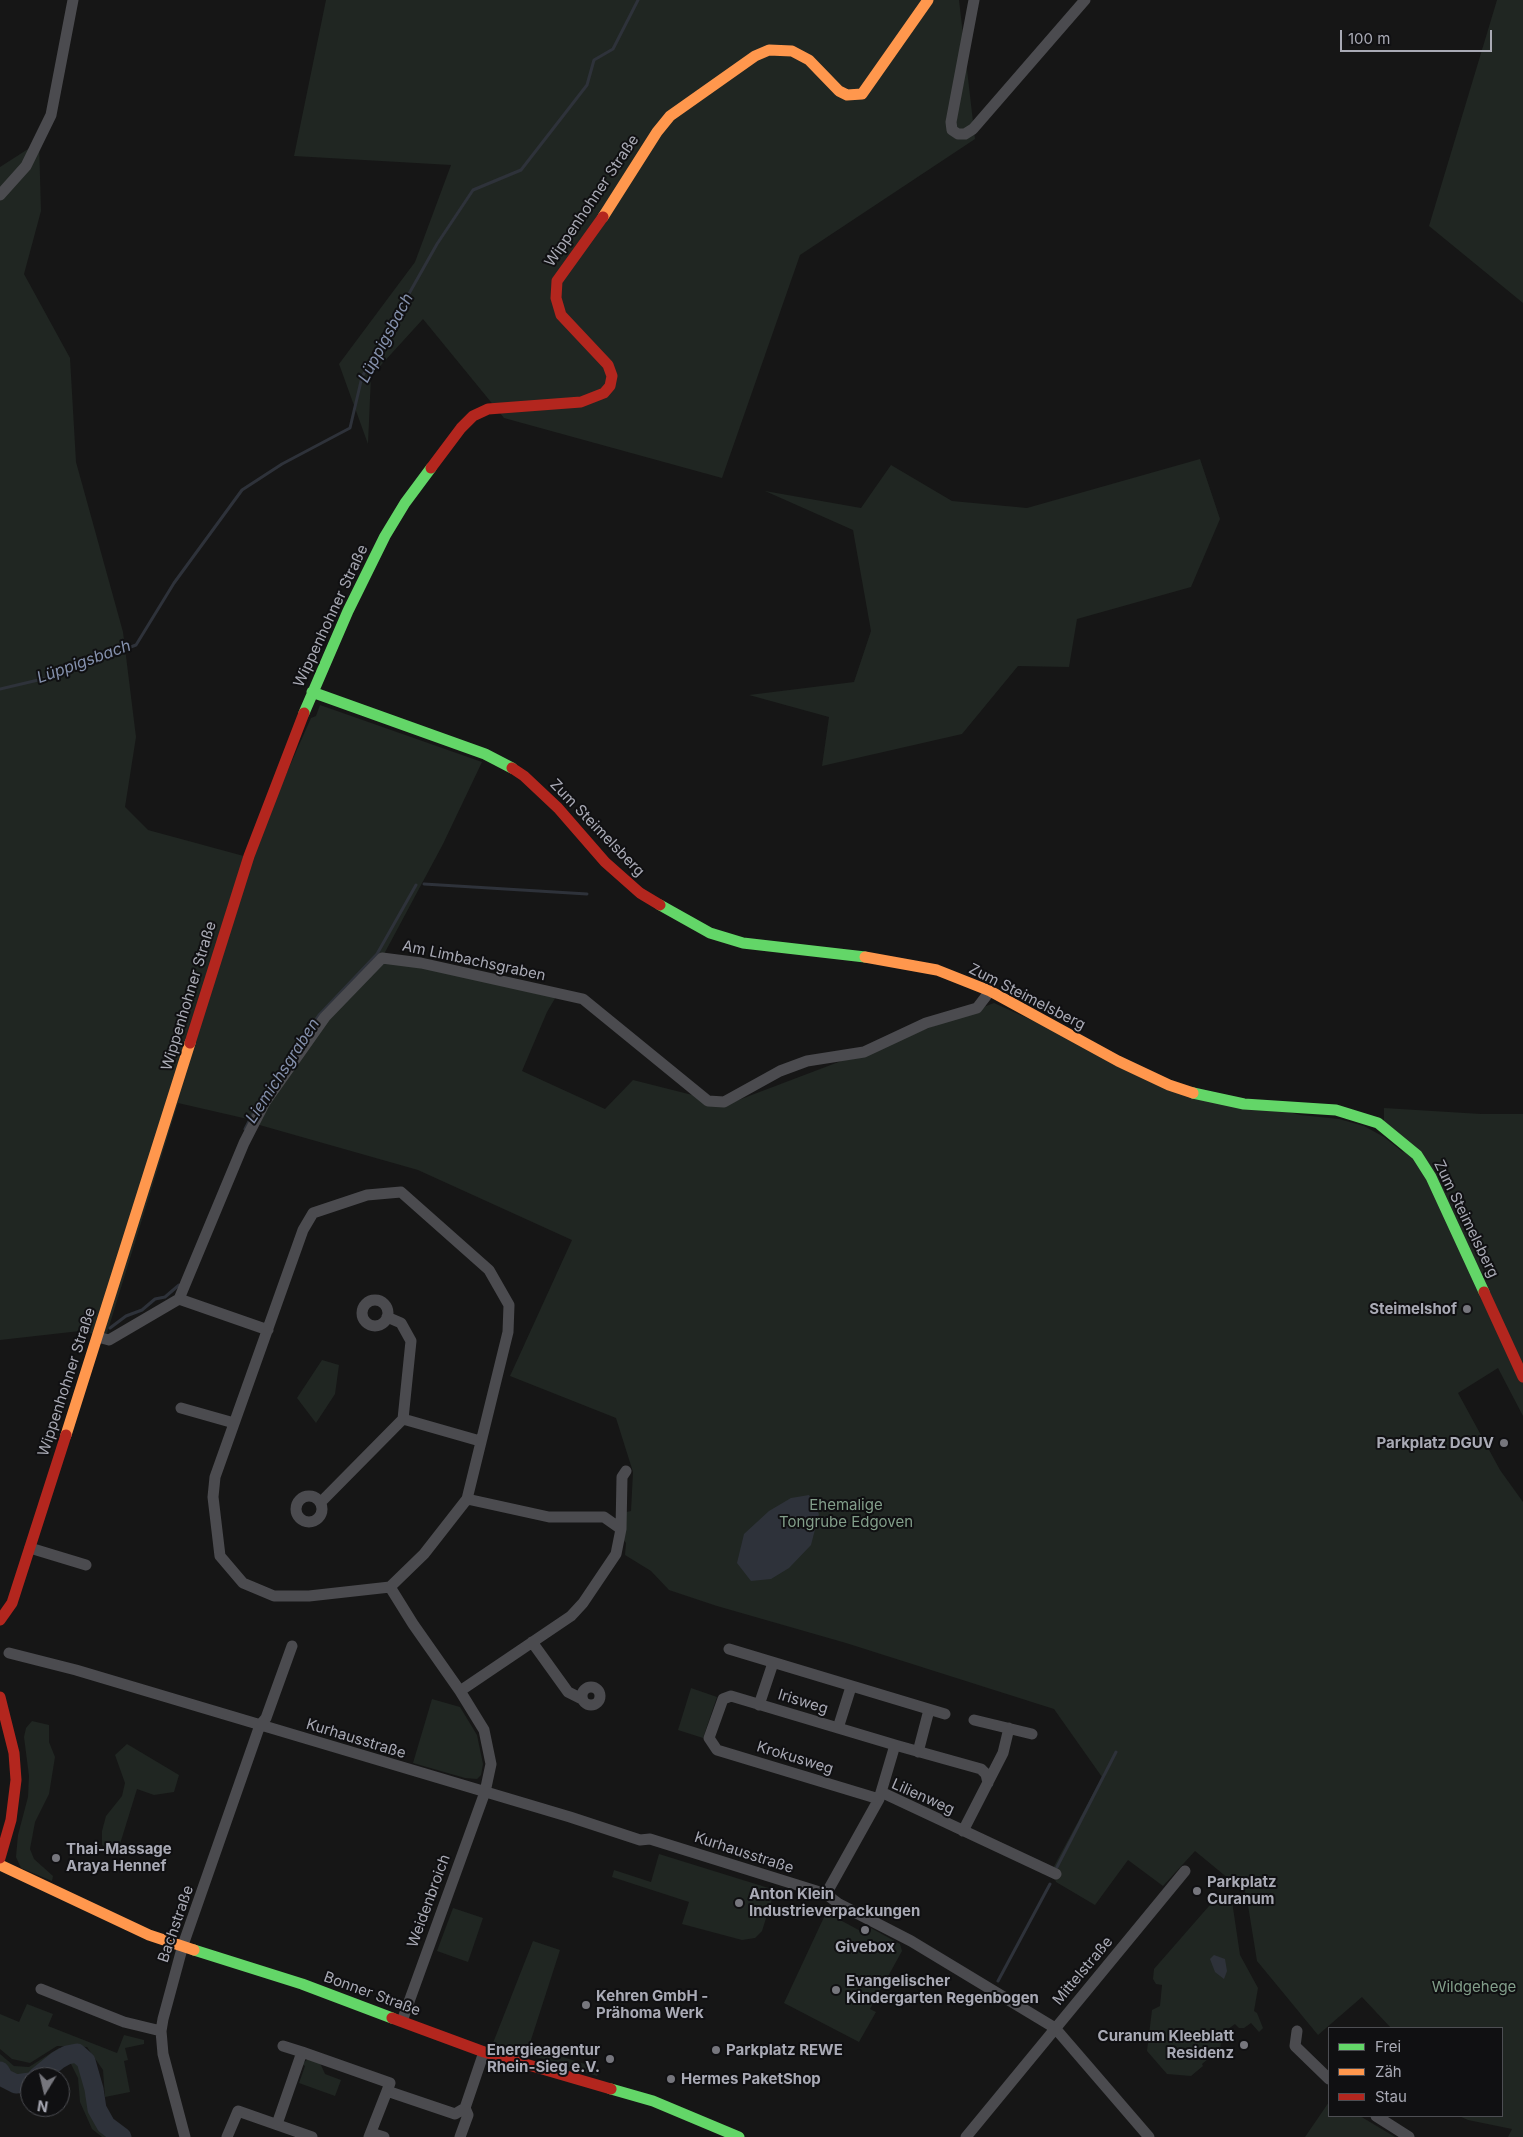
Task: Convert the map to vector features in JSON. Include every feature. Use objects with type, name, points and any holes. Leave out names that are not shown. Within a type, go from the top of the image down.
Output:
[{"type":"street","points":[[0,195],[26,166],[51,115],[73,0]]},
{"type":"street","name":"Wippenhohner Straße","points":[[0,1620],[12,1603],[30,1548],[249,856],[312,692],[351,603],[385,536],[405,503],[466,422],[480,411],[581,402],[604,393],[610,386],[612,376],[608,365],[561,315],[556,298],[557,281],[606,213],[653,137],[670,116],[755,56],[769,50],[792,51],[809,60],[840,91],[847,95],[862,94],[866,91],[896,43],[928,0]]},
{"type":"street","points":[[974,0],[951,122],[952,130],[961,135],[973,129],[1085,0]]},
{"type":"street","name":"Zum Steimelsberg","points":[[312,692],[485,754],[506,764],[524,776],[545,795],[605,862],[640,893],[710,933],[744,943],[847,954],[937,970],[990,991],[1118,1061],[1170,1085],[1209,1098],[1244,1104],[1336,1110],[1358,1115],[1378,1123],[1399,1138],[1417,1155],[1431,1177],[1523,1378]]},
{"type":"street","name":"Am Limbachsgraben","points":[[179,1299],[244,1143],[261,1108],[325,1017],[382,958],[420,963],[583,1000],[708,1101],[724,1102],[780,1071],[807,1061],[864,1052],[926,1024],[977,1008],[990,991]]},
{"type":"street","points":[[401,1192],[489,1270],[509,1305],[508,1332],[467,1499],[424,1554],[390,1587],[309,1596],[274,1596],[243,1583],[220,1556],[213,1497],[215,1477],[268,1330],[303,1230],[313,1214],[367,1195],[401,1192]]},
{"type":"street","points":[[98,1337],[109,1340],[179,1299],[268,1330]]},
{"type":"street","points":[[321,1502],[403,1419],[411,1341],[400,1323],[387,1317]]},
{"type":"street","points":[[181,1408],[234,1422]]},
{"type":"street","points":[[403,1419],[480,1441]]},
{"type":"street","points":[[460,1691],[572,1616],[583,1603],[616,1554],[621,1529],[622,1477],[626,1471]]},
{"type":"street","points":[[467,1499],[549,1517],[604,1517],[621,1529]]},
{"type":"street","points":[[30,1548],[86,1565]]},
{"type":"street","name":"Weidenbroich","points":[[390,1587],[484,1730],[491,1764],[485,1792],[402,2021]]},
{"type":"street","points":[[532,1642],[568,1692],[582,1699],[583,1689],[592,1686],[598,1690],[602,1699]]},
{"type":"street","points":[[260,1726],[266,1718],[292,1646]]},
{"type":"street","name":"Irisweg","points":[[729,1650],[945,1714]]},
{"type":"street","name":"Kurhausstraße","points":[[9,1653],[76,1670],[640,1840],[650,1839],[746,1867],[766,1876],[826,1894],[839,1904],[912,1942],[1055,2028],[1149,2137]]},
{"type":"street","name":"Irisweg","points":[[760,1705],[772,1663]]},
{"type":"street","name":"Irisweg","points":[[838,1728],[851,1687]]},
{"type":"street","name":"Irisweg","points":[[709,1738],[723,1700],[731,1696],[981,1769],[986,1774],[988,1783]]},
{"type":"street","points":[[0,1697],[14,1753],[16,1780],[11,1820],[0,1858]]},
{"type":"street","points":[[918,1752],[929,1710]]},
{"type":"street","points":[[974,1720],[1032,1734]]},
{"type":"street","name":"Bachstraße","points":[[185,2137],[165,2063],[161,2032],[183,1945],[260,1726]]},
{"type":"street","points":[[963,1831],[1003,1753],[1009,1728]]},
{"type":"street","name":"Krokusweg","points":[[709,1738],[718,1750],[880,1795]]},
{"type":"street","points":[[880,1795],[894,1745]]},
{"type":"street","name":"Lilienweg","points":[[826,1894],[880,1795],[1053,1873]]},
{"type":"street","name":"Bonner Straße","points":[[0,1865],[129,1926],[302,1984],[484,2052],[613,2088],[672,2108],[739,2137]]},
{"type":"street","name":"Mittelstraße","points":[[966,2137],[1185,1871]]},
{"type":"street","points":[[41,1989],[124,2022],[161,2032]]},
{"type":"street","points":[[1296,2031],[1294,2046],[1328,2078]]},
{"type":"street","points":[[283,2046],[390,2083],[370,2135],[384,2137]]},
{"type":"street","points":[[277,2124],[302,2052]]},
{"type":"street","points":[[387,2091],[455,2114],[465,2108],[484,2052]]},
{"type":"street","points":[[460,2137],[468,2115],[465,2108]]},
{"type":"street","points":[[227,2137],[238,2110],[312,2137]]},
{"type":"street","points":[[1378,2117],[1409,2137]]},
{"type":"green space","points":[[326,0],[959,0],[975,139],[800,255],[722,478],[504,418],[423,319],[371,376],[368,444],[339,364],[415,262],[451,165],[294,156]]},
{"type":"green space","points":[[1497,0],[1523,0],[1523,303],[1429,226]]},
{"type":"green space","points":[[39,142],[41,211],[24,274],[70,358],[76,462],[123,632],[136,737],[125,807],[148,830],[251,858],[311,718],[316,716],[320,705],[482,762],[443,844],[383,956],[557,995],[547,1012],[522,1071],[605,1109],[633,1080],[728,1104],[994,1003],[1058,1032],[1118,1067],[1300,1115],[1339,1119],[1364,1126],[1384,1137],[1404,1153],[1384,1125],[1384,1108],[1481,1114],[1523,1114],[1523,1416],[1498,1368],[1458,1393],[1500,1470],[1523,1502],[1523,2137],[1508,2137],[1512,2129],[1461,2117],[1503,2117],[1503,2027],[1390,2027],[1362,1997],[1318,2035],[1257,1961],[1246,1893],[1195,1851],[1163,1886],[1128,1860],[1095,1905],[1056,1882],[1052,1870],[1102,1777],[1054,1709],[846,1643],[717,1606],[669,1590],[651,1571],[625,1555],[626,1543],[621,1537],[622,1513],[631,1511],[633,1472],[616,1418],[510,1376],[572,1240],[418,1170],[256,1124],[252,1120],[178,1103],[107,1333],[94,1334],[80,1331],[0,1340],[0,167]]},
{"type":"green space","points":[[1200,459],[1220,519],[1191,587],[1077,619],[1069,667],[1018,666],[962,734],[822,766],[829,717],[749,695],[854,682],[871,631],[853,530],[765,491],[861,508],[891,465],[952,501],[1027,508]]},
{"type":"green space","points":[[322,1360],[339,1365],[335,1394],[316,1423],[297,1398]]},
{"type":"green space","points":[[691,1688],[717,1697],[703,1738],[678,1730]]},
{"type":"green space","points":[[432,1699],[460,1707],[477,1735],[483,1764],[481,1775],[477,1779],[465,1778],[413,1763]]},
{"type":"green space","points":[[32,1721],[49,1725],[49,1742],[55,1757],[49,1794],[35,1822],[30,1849],[34,1859],[53,1876],[52,1881],[21,1868],[16,1857],[18,1835],[28,1797],[29,1776],[24,1737],[26,1728]]},
{"type":"green space","points":[[127,1744],[179,1775],[174,1792],[154,1795],[137,1789],[120,1844],[120,1854],[102,1845],[102,1831],[106,1816],[122,1796],[125,1783],[115,1755]]},
{"type":"green space","points":[[659,1854],[775,1890],[762,1931],[755,1938],[742,1940],[682,1924],[689,1902],[612,1877],[614,1870],[651,1882]]},
{"type":"green space","points":[[1223,1894],[1232,1901],[1240,1955],[1258,1988],[1254,2011],[1257,2013],[1263,2028],[1259,2032],[1251,2023],[1244,2028],[1239,2028],[1235,2024],[1216,2038],[1221,2043],[1220,2049],[1191,2076],[1167,2074],[1147,2051],[1152,2010],[1160,2006],[1162,1985],[1156,1984],[1153,1979],[1154,1969],[1216,1898]]},
{"type":"green space","points":[[453,1908],[483,1918],[468,1962],[437,1951]]},
{"type":"green space","points":[[829,1914],[868,1935],[871,1928],[900,1944],[902,1951],[870,2009],[876,2012],[859,2042],[784,2003],[825,1915]]},
{"type":"green space","points":[[533,1941],[560,1950],[529,2046],[600,2069],[597,2076],[493,2043]]},
{"type":"green space","points":[[27,2004],[53,2014],[48,2026],[117,2053],[124,2035],[144,2040],[144,2044],[125,2048],[128,2060],[124,2061],[130,2092],[105,2097],[103,2070],[87,2047],[57,2046],[30,2063],[12,2059],[0,2049],[0,2014],[19,2022]]},
{"type":"green space","points":[[59,2048],[82,2048],[99,2072],[100,2110],[117,2137],[102,2137],[92,2129],[80,2102],[78,2078],[71,2064],[57,2067],[29,2067]]},
{"type":"green space","points":[[0,2054],[14,2066],[29,2067],[20,2067],[20,2088],[0,2081]]},
{"type":"green space","points":[[309,2058],[320,2063],[325,2074],[341,2080],[335,2096],[299,2083],[305,2066],[302,2064]]},
{"type":"green space","points":[[1328,2103],[1328,2117],[1362,2117],[1395,2137],[1305,2137]]},
{"type":"shaded area","points":[[809,1495],[819,1514],[811,1545],[789,1568],[771,1579],[751,1581],[737,1563],[744,1534],[769,1511],[791,1498]]},
{"type":"shaded area","points":[[1214,1955],[1225,1959],[1227,1971],[1224,1979],[1215,1972],[1210,1959]]},
{"type":"waterway","name":"Lüppigsbach","points":[[0,689],[51,677],[136,645],[174,583],[242,490],[282,464],[350,428],[362,377],[437,244],[473,190],[521,170],[587,85],[594,60],[613,49],[638,0]]},
{"type":"waterway","name":"Liemichsgraben","points":[[424,884],[587,894]]},
{"type":"waterway","name":"Liemichsgraben","points":[[275,1078],[319,1015],[377,954],[416,885]]},
{"type":"waterway","name":"Liemichsgraben","points":[[245,1129],[257,1106]]},
{"type":"waterway","name":"Liemichsgraben","points":[[110,1328],[126,1316],[142,1310],[155,1299],[165,1297],[179,1285]]},
{"type":"waterway","points":[[1057,1867],[1116,1752]]},
{"type":"waterway","points":[[998,1981],[1050,1884]]},
{"type":"waterway","points":[[49,2067],[67,2055],[77,2053],[86,2061],[94,2089],[97,2109],[106,2125],[122,2137]]},
{"type":"waterway","points":[[0,2071],[4,2078],[16,2084],[20,2083]]},
{"type":"traffic: fast","points":[[304,713],[348,611],[385,536],[405,503],[431,468]]},
{"type":"traffic: fast","points":[[312,692],[485,754],[512,768]]},
{"type":"traffic: fast","points":[[660,905],[710,933],[743,943],[865,957]]},
{"type":"traffic: fast","points":[[1193,1093],[1244,1104],[1336,1110],[1378,1123],[1417,1155],[1431,1177],[1484,1292]]},
{"type":"traffic: fast","points":[[194,1950],[302,1984],[392,2018]]},
{"type":"traffic: fast","points":[[611,2089],[653,2101],[739,2137]]},
{"type":"traffic: slow","points":[[603,217],[657,132],[670,116],[755,56],[769,50],[792,51],[809,60],[839,91],[847,95],[862,94],[928,0]]},
{"type":"traffic: slow","points":[[865,957],[937,970],[990,991],[1118,1061],[1169,1085],[1193,1093]]},
{"type":"traffic: slow","points":[[66,1435],[190,1043]]},
{"type":"traffic: slow","points":[[0,1865],[149,1935],[194,1950]]},
{"type":"traffic: jam","points":[[431,468],[461,428],[473,416],[488,409],[581,402],[604,393],[610,386],[612,376],[608,365],[561,315],[556,298],[557,281],[603,217]]},
{"type":"traffic: jam","points":[[190,1043],[249,856],[304,713]]},
{"type":"traffic: jam","points":[[512,768],[524,776],[558,808],[605,862],[640,893],[660,905]]},
{"type":"traffic: jam","points":[[1484,1292],[1523,1377]]},
{"type":"traffic: jam","points":[[0,1620],[12,1603],[66,1435]]},
{"type":"traffic: jam","points":[[0,1697],[14,1753],[16,1780],[11,1820],[0,1858]]},
{"type":"traffic: jam","points":[[392,2018],[484,2052],[611,2089]]},
{"type":"place","name":"Steimelshof","points":[[1467,1309]]},
{"type":"place","name":"Parkplatz DGUV","points":[[1504,1443]]},
{"type":"place","name":"Thai-Massage Araya Hennef","points":[[56,1858]]},
{"type":"place","name":"Parkplatz Curanum","points":[[1197,1891]]},
{"type":"place","name":"Anton Klein Industrieverpackungen","points":[[739,1903]]},
{"type":"place","name":"Givebox","points":[[865,1930]]},
{"type":"place","name":"Evangelischer Kindergarten Regenbogen","points":[[836,1990]]},
{"type":"place","name":"Kehren GmbH - Prähoma Werk","points":[[586,2005]]},
{"type":"place","name":"Curanum Kleeblatt Residenz","points":[[1244,2045]]},
{"type":"place","name":"Parkplatz REWE","points":[[716,2050]]},
{"type":"place","name":"Energieagentur Rhein-Sieg e.V.","points":[[610,2059]]},
{"type":"place","name":"Hermes PaketShop","points":[[671,2079]]},
{"type":"park label","name":"Ehemalige Tongrube Edgoven","points":[[846,1514]]},
{"type":"park label","name":"Wildgehege","points":[[1474,1987]]}]
